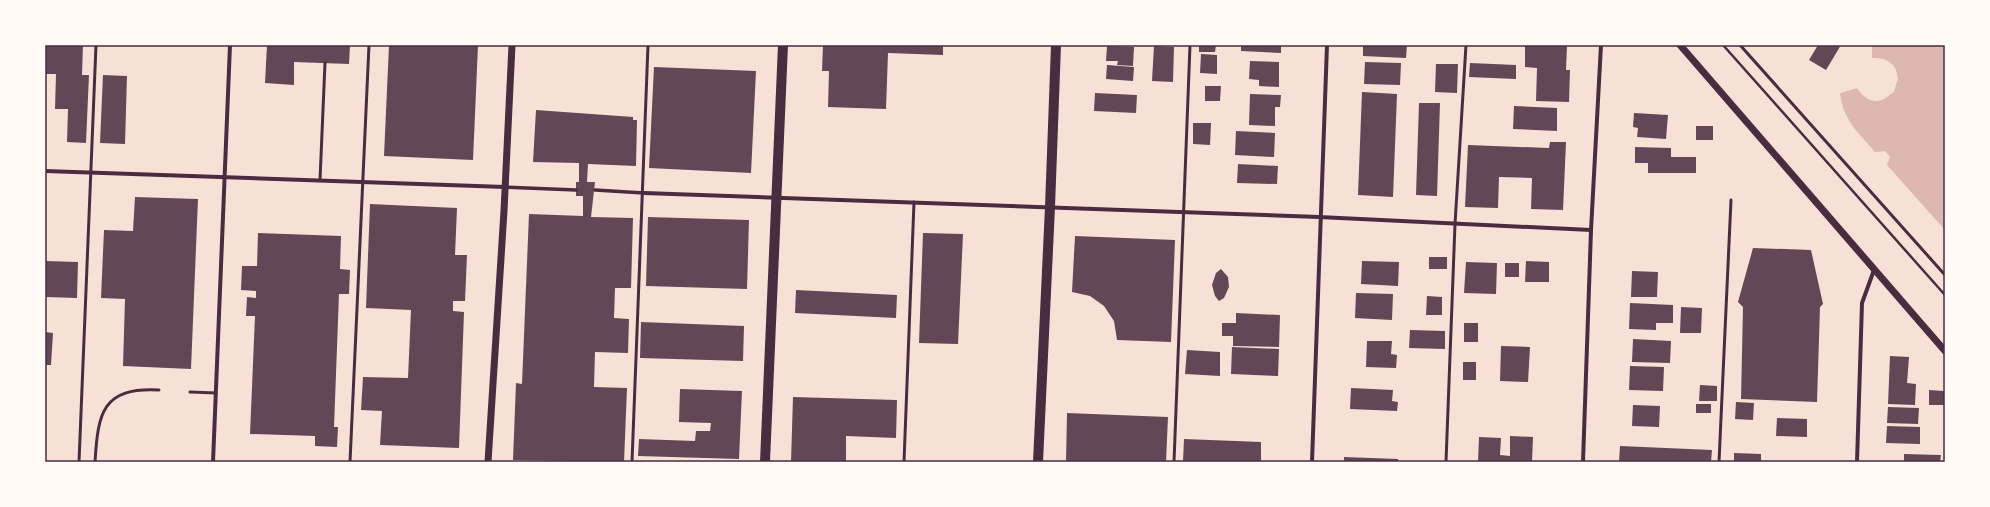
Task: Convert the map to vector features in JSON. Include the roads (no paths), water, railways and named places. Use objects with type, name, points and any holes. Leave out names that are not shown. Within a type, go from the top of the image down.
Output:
[{"type":"main road","points":[[765,462],[783,45]]},
{"type":"main road","points":[[1038,462],[1056,45]]},
{"type":"street","points":[[213,462],[230,45]]},
{"type":"street","points":[[488,462],[512,45]]},
{"type":"street","points":[[1312,462],[1319,217],[1327,45]]},
{"type":"street","points":[[1583,462],[1591,230],[1601,45]]},
{"type":"street","points":[[1680,45],[1945,351]]},
{"type":"street","points":[[45,171],[505,186],[576,190]]},
{"type":"street","points":[[595,190],[1319,217],[1591,230]]},
{"type":"street","points":[[1856,462],[1862,303],[1874,270]]},
{"type":"lane","points":[[79,462],[96,45]]},
{"type":"lane","points":[[350,462],[369,45]]},
{"type":"lane","points":[[632,462],[644,193],[648,45]]},
{"type":"lane","points":[[1174,462],[1190,45]]},
{"type":"lane","points":[[1446,462],[1455,224],[1466,45]]},
{"type":"lane","points":[[1740,45],[1945,275]]},
{"type":"lane","points":[[320,180],[325,63]]},
{"type":"lane","points":[[1719,462],[1731,200]]},
{"type":"lane","points":[[904,462],[914,202]]},
{"type":"lane","points":[[95,462],[97,429],[106,408],[121,394],[140,389],[159,390]]},
{"type":"lane","points":[[190,392],[216,393]]}]
